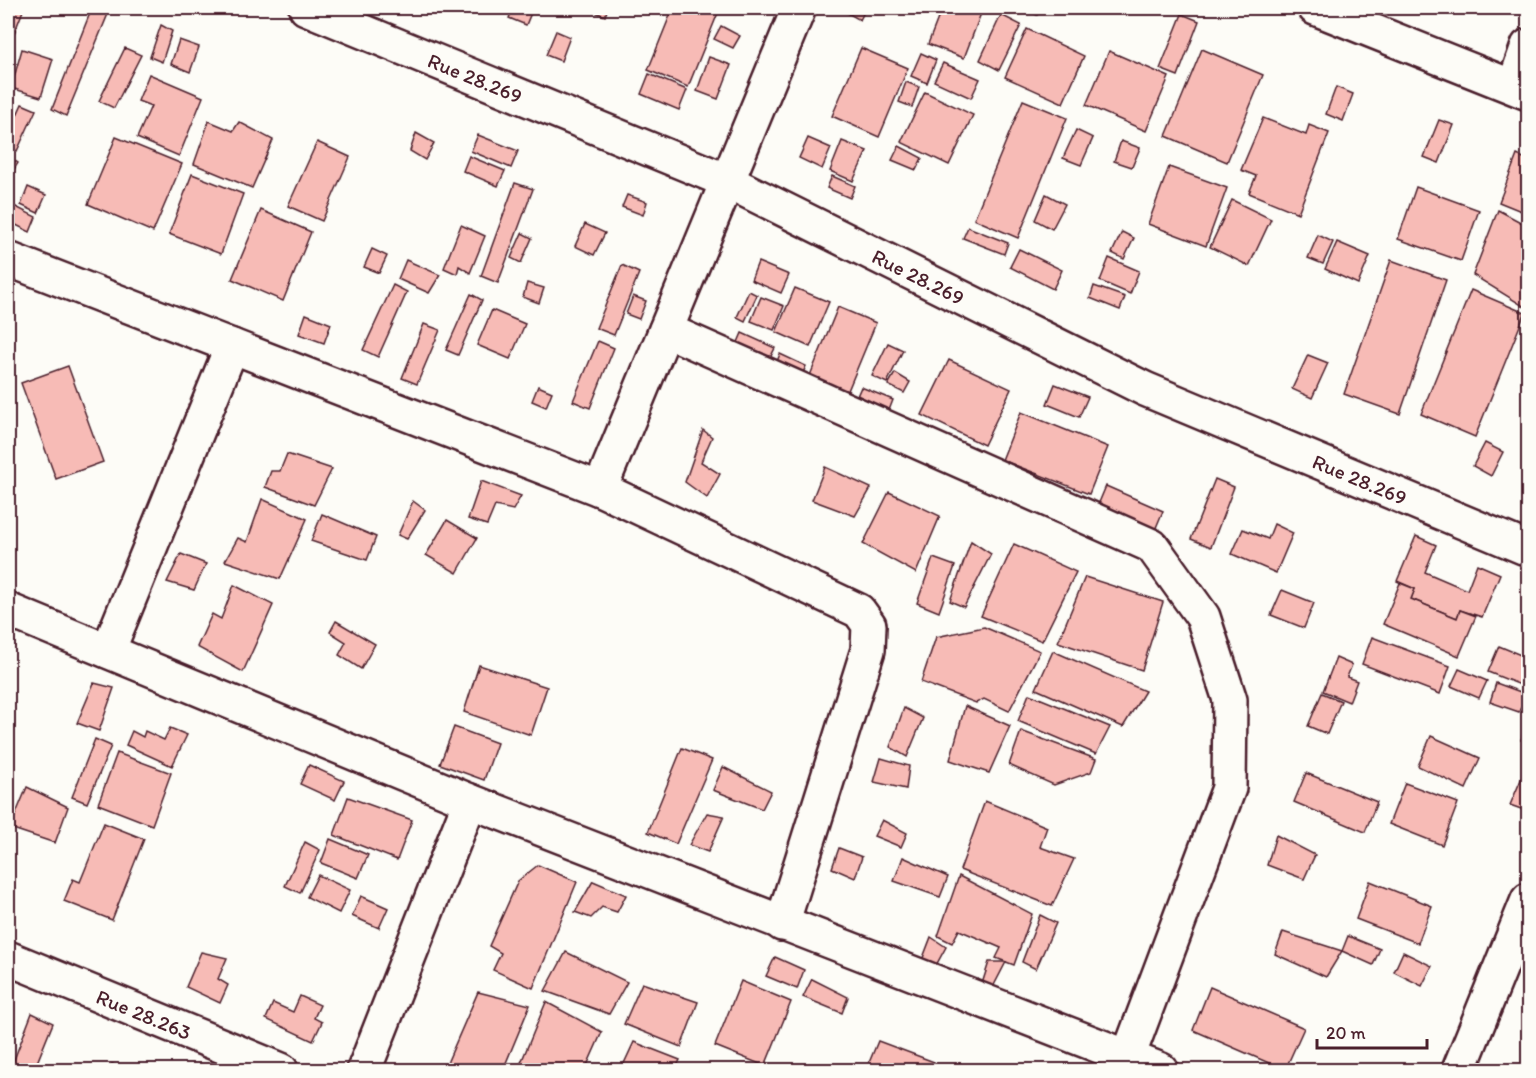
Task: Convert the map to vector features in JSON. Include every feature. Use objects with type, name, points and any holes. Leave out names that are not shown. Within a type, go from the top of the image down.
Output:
[{"type":"street","name":"Rue 28.269","points":[[306,8],[727,181],[1145,389],[1528,549]]},
{"type":"street","points":[[600,489],[799,8]]},
{"type":"street","points":[[1315,8],[1521,89],[1528,46]]},
{"type":"street","points":[[9,264],[232,346],[600,489],[859,611],[869,625],[868,650],[782,924]]},
{"type":"street","points":[[666,330],[1152,546],[1203,617],[1230,700],[1229,788],[1126,1064]]},
{"type":"street","points":[[108,651],[232,346]]},
{"type":"street","points":[[8,610],[470,801],[782,924],[1126,1064],[1161,1071]]},
{"type":"street","points":[[364,1071],[470,801]]},
{"type":"street","points":[[1459,1071],[1528,900]]},
{"type":"street","name":"Rue 28.263","points":[[8,958],[281,1071]]},
{"type":"building","points":[[8,8],[24,8],[11,41],[8,39]]},
{"type":"building","points":[[92,8],[98,8],[108,14],[66,116],[52,109]]},
{"type":"building","points":[[513,8],[533,8],[526,25],[509,18]]},
{"type":"building","points":[[608,8],[605,16],[590,10]]},
{"type":"building","points":[[673,8],[720,8],[688,87],[648,70]]},
{"type":"building","points":[[846,8],[866,8],[860,20],[844,11]]},
{"type":"building","points":[[942,8],[983,8],[964,58],[928,44]]},
{"type":"building","points":[[1030,8],[1041,8],[1037,15],[1028,11]]},
{"type":"building","points":[[1182,14],[1199,21],[1178,76],[1160,69]]},
{"type":"building","points":[[1001,15],[1021,25],[999,70],[980,60]]},
{"type":"building","points":[[161,25],[172,31],[162,62],[150,57]]},
{"type":"building","points":[[721,26],[740,36],[733,48],[714,39]]},
{"type":"building","points":[[1027,29],[1084,56],[1063,103],[1005,77]]},
{"type":"building","points":[[556,31],[570,37],[561,61],[546,55]]},
{"type":"building","points":[[179,40],[199,47],[190,72],[171,64]]},
{"type":"building","points":[[125,48],[141,55],[114,108],[99,101]]},
{"type":"building","points":[[861,48],[908,68],[879,137],[832,116]]},
{"type":"building","points":[[22,49],[53,59],[41,97],[11,88]]},
{"type":"building","points":[[1202,49],[1263,75],[1227,162],[1166,136]]},
{"type":"building","points":[[1109,51],[1169,77],[1146,131],[1086,105]]},
{"type":"building","points":[[921,53],[936,60],[927,83],[911,76]]},
{"type":"building","points":[[709,57],[731,65],[718,99],[697,91]]},
{"type":"building","points":[[943,63],[980,79],[971,98],[934,81]]},
{"type":"building","points":[[149,74],[203,97],[179,156],[137,138],[151,106],[138,101]]},
{"type":"building","points":[[649,74],[687,90],[679,110],[641,94]]},
{"type":"building","points":[[906,82],[919,87],[912,107],[899,102]]},
{"type":"building","points":[[1336,87],[1353,94],[1343,121],[1326,114]]},
{"type":"building","points":[[925,92],[973,115],[949,165],[901,142]]},
{"type":"building","points":[[1023,100],[1067,118],[1018,238],[974,219]]},
{"type":"building","points":[[22,104],[36,110],[17,151],[8,147],[8,135]]},
{"type":"building","points":[[1263,118],[1306,135],[1309,125],[1329,133],[1298,213],[1249,193],[1256,176],[1241,170]]},
{"type":"building","points":[[1439,120],[1454,125],[1439,163],[1424,157]]},
{"type":"building","points":[[209,121],[233,131],[239,122],[273,140],[252,188],[194,164]]},
{"type":"building","points":[[1076,130],[1093,138],[1081,165],[1063,158]]},
{"type":"building","points":[[416,133],[434,143],[425,160],[410,151]]},
{"type":"building","points":[[478,135],[518,151],[511,168],[471,151]]},
{"type":"building","points":[[116,137],[182,164],[153,232],[88,204]]},
{"type":"building","points":[[808,138],[831,148],[822,169],[799,158]]},
{"type":"building","points":[[842,141],[867,151],[853,181],[830,171]]},
{"type":"building","points":[[1121,141],[1140,148],[1132,167],[1114,161]]},
{"type":"building","points":[[317,142],[350,157],[322,221],[288,206]]},
{"type":"building","points":[[899,146],[922,158],[916,170],[892,160]]},
{"type":"building","points":[[1517,155],[1528,160],[1526,213],[1499,202]]},
{"type":"building","points":[[8,156],[18,163],[8,179]]},
{"type":"building","points":[[469,156],[505,171],[498,186],[463,171]]},
{"type":"building","points":[[1169,167],[1227,188],[1206,246],[1148,224]]},
{"type":"building","points":[[192,174],[243,194],[221,254],[169,234]]},
{"type":"building","points":[[832,176],[855,186],[850,198],[827,188]]},
{"type":"building","points":[[515,183],[533,189],[498,283],[481,276]]},
{"type":"building","points":[[28,187],[46,195],[38,213],[21,205]]},
{"type":"building","points":[[1416,187],[1479,210],[1461,261],[1398,239]]},
{"type":"building","points":[[1046,194],[1065,204],[1052,229],[1035,220]]},
{"type":"building","points":[[627,195],[647,202],[643,215],[622,207]]},
{"type":"building","points":[[1232,200],[1271,219],[1249,266],[1210,247]]},
{"type":"building","points":[[8,203],[36,217],[30,232],[8,221]]},
{"type":"building","points":[[261,210],[311,232],[283,301],[232,279]]},
{"type":"building","points":[[1498,210],[1528,226],[1528,309],[1473,275]]},
{"type":"building","points":[[585,224],[605,233],[594,255],[575,246]]},
{"type":"building","points":[[461,225],[485,236],[470,273],[459,266],[457,274],[444,268]]},
{"type":"building","points":[[968,227],[1008,243],[1004,254],[963,238]]},
{"type":"building","points":[[1122,232],[1134,238],[1124,259],[1112,253]]},
{"type":"building","points":[[522,233],[532,238],[521,263],[511,258]]},
{"type":"building","points":[[1318,235],[1333,242],[1323,264],[1308,258]]},
{"type":"building","points":[[1337,242],[1370,256],[1358,284],[1325,269]]},
{"type":"building","points":[[372,249],[387,256],[379,273],[364,267]]},
{"type":"building","points":[[1019,249],[1062,270],[1053,289],[1010,267]]},
{"type":"building","points":[[1109,258],[1139,271],[1130,294],[1100,281]]},
{"type":"building","points":[[406,260],[440,275],[429,293],[398,279]]},
{"type":"building","points":[[1391,260],[1446,280],[1400,414],[1344,394]]},
{"type":"building","points":[[758,262],[789,275],[781,293],[751,280]]},
{"type":"building","points":[[622,265],[639,273],[614,335],[596,328]]},
{"type":"building","points":[[527,283],[544,288],[539,303],[523,297]]},
{"type":"building","points":[[393,285],[407,292],[378,357],[363,350]]},
{"type":"building","points":[[1094,286],[1125,297],[1120,310],[1090,298]]},
{"type":"building","points":[[795,288],[829,302],[810,347],[776,332]]},
{"type":"building","points":[[1471,290],[1525,313],[1475,437],[1421,414]]},
{"type":"building","points":[[749,291],[757,295],[745,321],[737,317]]},
{"type":"building","points":[[471,294],[482,300],[458,355],[446,350]]},
{"type":"building","points":[[633,296],[646,301],[639,319],[626,314]]},
{"type":"building","points":[[761,297],[784,306],[774,330],[751,321]]},
{"type":"building","points":[[838,307],[876,323],[847,393],[809,378]]},
{"type":"building","points":[[492,310],[525,324],[510,359],[477,345]]},
{"type":"building","points":[[306,314],[331,324],[324,343],[299,334]]},
{"type":"building","points":[[424,324],[440,330],[417,384],[402,378]]},
{"type":"building","points":[[742,333],[775,348],[765,368],[733,354]]},
{"type":"building","points":[[598,341],[614,348],[590,408],[573,401]]},
{"type":"building","points":[[888,343],[903,350],[887,383],[872,376]]},
{"type":"building","points":[[780,354],[806,366],[799,382],[773,371]]},
{"type":"building","points":[[1308,355],[1328,363],[1312,398],[1292,389]]},
{"type":"building","points":[[949,360],[1011,389],[984,445],[922,415]]},
{"type":"building","points":[[68,366],[103,462],[56,479],[21,383]]},
{"type":"building","points":[[895,373],[910,382],[904,393],[888,385]]},
{"type":"building","points":[[1055,384],[1088,397],[1079,417],[1047,404]]},
{"type":"building","points":[[538,386],[552,392],[546,407],[532,401]]},
{"type":"building","points":[[861,387],[893,400],[886,418],[853,405]]},
{"type":"building","points":[[1021,412],[1108,447],[1089,494],[1002,460]]},
{"type":"building","points":[[703,430],[712,437],[701,462],[720,474],[707,498],[685,482]]},
{"type":"building","points":[[1485,443],[1503,452],[1491,476],[1473,466]]},
{"type":"building","points":[[287,454],[332,469],[314,505],[265,487],[271,471],[280,471]]},
{"type":"building","points":[[825,467],[871,488],[855,516],[812,500]]},
{"type":"building","points":[[1215,479],[1234,487],[1211,547],[1191,539]]},
{"type":"building","points":[[481,481],[521,496],[513,510],[495,506],[487,525],[468,519]]},
{"type":"building","points":[[1106,486],[1163,511],[1155,530],[1098,505]]},
{"type":"building","points":[[889,492],[940,516],[916,573],[863,544]]},
{"type":"building","points":[[262,499],[307,519],[280,579],[225,561],[238,538],[247,542]]},
{"type":"building","points":[[413,501],[425,510],[407,539],[398,535]]},
{"type":"building","points":[[322,514],[376,537],[367,560],[311,541]]},
{"type":"building","points":[[447,520],[477,538],[457,573],[426,555]]},
{"type":"building","points":[[1274,524],[1293,533],[1276,573],[1232,554],[1243,529],[1268,539]]},
{"type":"building","points":[[1416,536],[1436,545],[1425,572],[1467,590],[1477,564],[1500,574],[1482,617],[1460,610],[1457,618],[1411,599],[1415,589],[1397,581]]},
{"type":"building","points":[[971,541],[991,554],[964,607],[950,601]]},
{"type":"building","points":[[1014,544],[1076,572],[1042,641],[981,616]]},
{"type":"building","points":[[181,554],[206,564],[194,590],[167,582]]},
{"type":"building","points":[[933,558],[955,566],[939,612],[917,603]]},
{"type":"building","points":[[1085,577],[1163,602],[1142,670],[1058,642]]},
{"type":"building","points":[[1400,583],[1415,589],[1411,599],[1457,618],[1460,610],[1476,616],[1459,656],[1383,624]]},
{"type":"building","points":[[234,585],[273,605],[243,672],[197,647],[212,614],[221,619]]},
{"type":"building","points":[[1282,590],[1314,603],[1304,628],[1271,615]]},
{"type":"building","points":[[336,621],[375,644],[361,669],[339,655],[346,642],[330,632]]},
{"type":"building","points":[[984,627],[1040,651],[1009,711],[984,699],[976,703],[921,682],[936,637]]},
{"type":"building","points":[[1372,637],[1450,666],[1440,694],[1362,664]]},
{"type":"building","points":[[1499,646],[1528,658],[1528,688],[1488,672]]},
{"type":"building","points":[[1053,651],[1145,691],[1123,727],[1036,689]]},
{"type":"building","points":[[1336,658],[1352,665],[1347,677],[1357,681],[1349,702],[1323,691]]},
{"type":"building","points":[[479,665],[547,687],[531,735],[464,712]]},
{"type":"building","points":[[1459,669],[1487,681],[1479,698],[1451,686]]},
{"type":"building","points":[[94,683],[114,688],[99,731],[77,723]]},
{"type":"building","points":[[1496,683],[1526,694],[1519,712],[1490,702]]},
{"type":"building","points":[[1322,693],[1341,701],[1327,734],[1308,726]]},
{"type":"building","points":[[1029,694],[1110,727],[1096,754],[1018,721]]},
{"type":"building","points":[[965,706],[1010,726],[989,773],[950,760]]},
{"type":"building","points":[[904,708],[923,718],[907,757],[890,747]]},
{"type":"building","points":[[1528,719],[1528,742],[1521,740]]},
{"type":"building","points":[[454,727],[497,743],[484,780],[440,764]]},
{"type":"building","points":[[170,728],[187,735],[172,766],[126,745],[132,731],[143,737],[145,731],[164,740]]},
{"type":"building","points":[[1021,731],[1096,759],[1091,772],[1054,785],[1009,765]]},
{"type":"building","points":[[1431,736],[1480,758],[1466,789],[1418,766]]},
{"type":"building","points":[[95,739],[111,746],[87,803],[72,797]]},
{"type":"building","points":[[682,748],[712,760],[676,844],[648,832]]},
{"type":"building","points":[[117,753],[171,773],[152,825],[98,804]]},
{"type":"building","points":[[881,758],[909,766],[906,789],[874,782]]},
{"type":"building","points":[[309,765],[344,781],[335,800],[300,784]]},
{"type":"building","points":[[723,767],[771,791],[762,809],[713,790]]},
{"type":"building","points":[[1306,773],[1377,802],[1365,832],[1294,802]]},
{"type":"building","points":[[1523,775],[1528,777],[1528,799],[1524,810],[1510,805]]},
{"type":"building","points":[[1405,783],[1458,803],[1442,845],[1389,824]]},
{"type":"building","points":[[27,787],[68,807],[55,843],[10,828]]},
{"type":"building","points":[[348,797],[412,820],[397,860],[334,835]]},
{"type":"building","points":[[985,801],[1047,827],[1040,847],[1074,859],[1052,906],[960,870]]},
{"type":"building","points":[[707,813],[724,816],[708,852],[689,845]]},
{"type":"building","points":[[882,820],[907,833],[901,847],[874,836]]},
{"type":"building","points":[[104,823],[144,839],[112,920],[64,901],[73,879],[80,882]]},
{"type":"building","points":[[1276,835],[1315,855],[1304,879],[1267,865]]},
{"type":"building","points":[[330,839],[368,855],[358,878],[321,863]]},
{"type":"building","points":[[305,842],[320,850],[300,893],[285,886]]},
{"type":"building","points":[[839,848],[862,857],[855,878],[832,868]]},
{"type":"building","points":[[903,857],[948,877],[940,897],[894,881]]},
{"type":"building","points":[[538,865],[577,882],[533,988],[493,970],[501,953],[489,946],[518,881]]},
{"type":"building","points":[[318,875],[350,890],[339,913],[307,897]]},
{"type":"building","points":[[959,876],[1032,914],[1014,965],[996,958],[1001,948],[959,930],[952,943],[938,936]]},
{"type":"building","points":[[593,881],[626,895],[617,912],[602,907],[591,918],[575,912]]},
{"type":"building","points":[[1370,881],[1432,906],[1418,943],[1356,919]]},
{"type":"building","points":[[361,896],[388,908],[379,928],[352,916]]},
{"type":"building","points":[[1040,915],[1056,923],[1036,969],[1022,962]]},
{"type":"building","points":[[1283,932],[1342,951],[1326,977],[1275,954]]},
{"type":"building","points":[[1348,936],[1380,949],[1373,965],[1342,951]]},
{"type":"building","points":[[931,937],[946,947],[935,967],[921,963]]},
{"type":"building","points":[[201,952],[227,958],[218,979],[228,985],[220,1003],[186,987]]},
{"type":"building","points":[[566,952],[627,982],[609,1014],[545,991]]},
{"type":"building","points":[[1403,952],[1432,966],[1422,986],[1394,972]]},
{"type":"building","points":[[775,957],[804,970],[797,989],[766,976]]},
{"type":"building","points":[[989,962],[1006,962],[990,993],[981,987]]},
{"type":"building","points":[[812,979],[848,997],[842,1013],[803,997]]},
{"type":"building","points":[[741,981],[791,1002],[765,1066],[715,1046]]},
{"type":"building","points":[[642,983],[698,1002],[681,1047],[624,1024]]},
{"type":"building","points":[[1210,987],[1304,1028],[1285,1070],[1193,1030]]},
{"type":"building","points":[[478,992],[530,1005],[503,1070],[444,1070]]},
{"type":"building","points":[[300,996],[320,1005],[314,1018],[322,1022],[313,1041],[266,1019],[273,1003],[293,1012]]},
{"type":"building","points":[[546,1002],[602,1032],[585,1070],[518,1070]]},
{"type":"building","points":[[32,1013],[53,1023],[34,1070],[10,1070]]},
{"type":"building","points":[[878,1041],[934,1062],[931,1070],[866,1070]]},
{"type":"building","points":[[634,1042],[680,1060],[675,1070],[621,1070]]},
{"type":"building","points":[[112,1064],[128,1070],[110,1070]]}]
